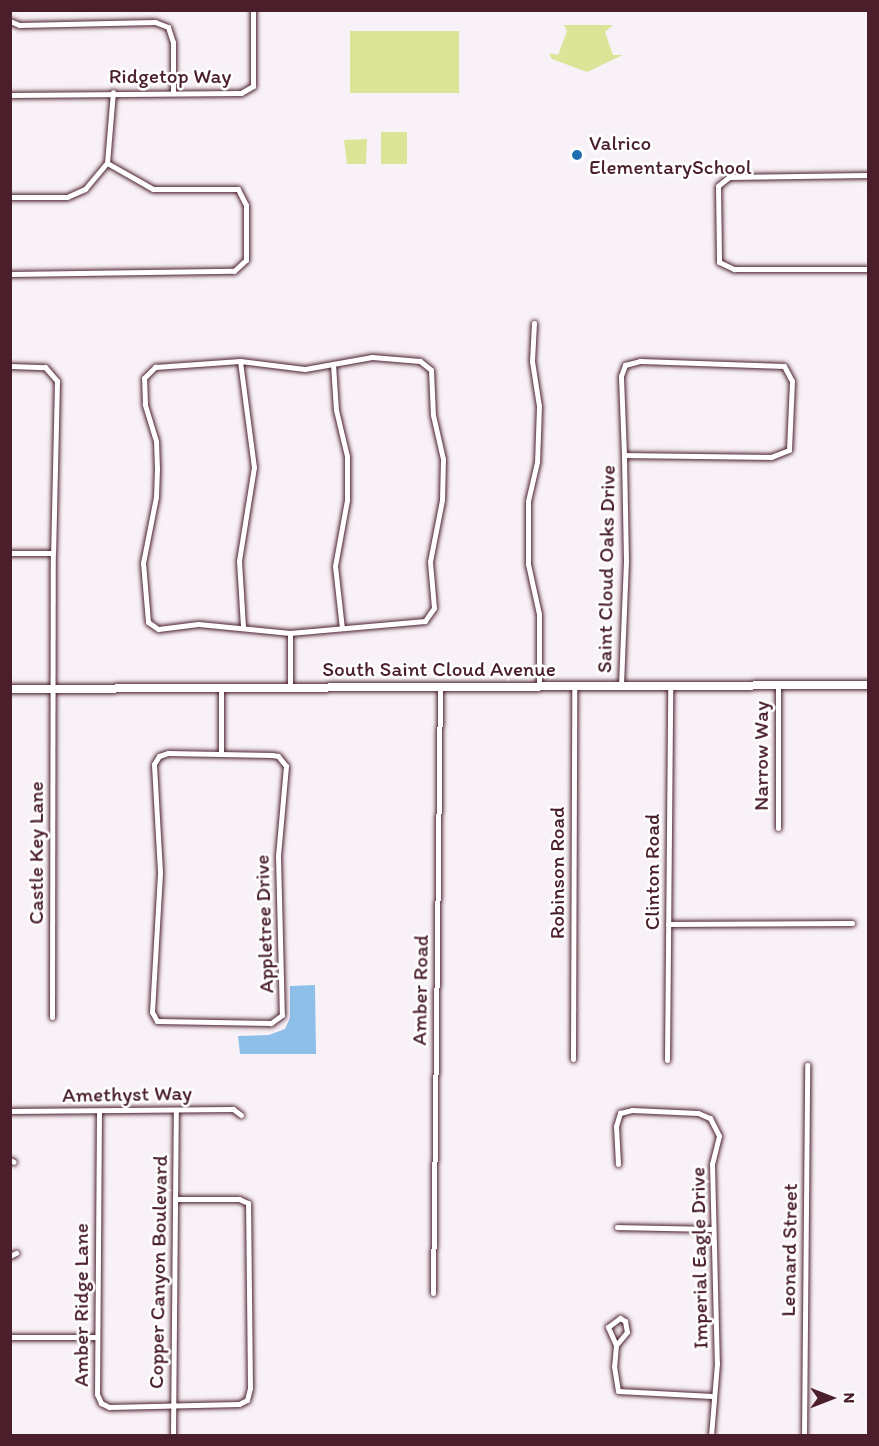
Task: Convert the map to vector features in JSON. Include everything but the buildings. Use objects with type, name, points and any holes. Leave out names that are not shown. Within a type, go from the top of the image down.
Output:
[{"type":"street","name":"Ridgetop Way","points":[[10,95],[113,92],[241,93],[253,86],[253,10]]},
{"type":"street","points":[[10,21],[19,25],[155,22],[168,27],[173,42],[173,92]]},
{"type":"street","points":[[10,197],[67,196],[85,189],[107,163],[113,92]]},
{"type":"street","points":[[10,274],[234,271],[246,260],[246,205],[238,189],[153,189],[107,163]]},
{"type":"street","points":[[868,175],[729,177],[718,186],[720,262],[734,269],[868,269]]},
{"type":"street","points":[[534,323],[532,361],[539,406],[537,462],[528,501],[528,564],[538,614],[539,686]]},
{"type":"street","points":[[372,357],[420,361],[431,370],[433,415],[443,459],[442,500],[430,562],[434,608],[424,621],[290,633],[243,626],[198,624],[158,629],[148,622],[143,563],[156,496],[157,469],[144,378],[155,368],[240,361],[305,369],[333,364],[372,357]]},
{"type":"street","points":[[240,361],[254,467],[239,561],[243,626]]},
{"type":"street","name":"Saint Cloud Oaks Drive","points":[[621,684],[626,561],[621,376],[625,365],[639,362],[774,364],[790,371],[792,443],[784,454],[624,455]]},
{"type":"street","points":[[333,364],[336,410],[347,456],[347,500],[335,566],[342,628]]},
{"type":"street","name":"Castle Key Lane","points":[[10,366],[45,367],[57,381],[51,690],[55,702],[52,1017]]},
{"type":"street","points":[[10,553],[53,553]]},
{"type":"street","points":[[290,633],[290,688]]},
{"type":"street","name":"South Saint Cloud Avenue","points":[[10,690],[621,684],[868,685]]},
{"type":"street","name":"Clinton Road","points":[[667,1060],[670,684]]},
{"type":"street","name":"Narrow Way","points":[[778,684],[778,828]]},
{"type":"street","name":"Robinson Road","points":[[573,1059],[574,686]]},
{"type":"street","name":"Amber Road","points":[[433,1293],[440,687]]},
{"type":"street","points":[[221,688],[221,753]]},
{"type":"street","name":"Appletree Drive","points":[[168,753],[221,753],[278,756],[286,766],[278,856],[282,1015],[271,1023],[158,1021],[152,1012],[160,872],[153,764],[159,756],[168,753]]},
{"type":"street","points":[[668,924],[852,923]]},
{"type":"street","name":"Leonard Street","points":[[804,1436],[807,1065]]},
{"type":"street","name":"Amethyst Way","points":[[10,1111],[233,1109],[241,1115]]},
{"type":"street","name":"Copper Canyon Boulevard","points":[[173,1436],[176,1110]]},
{"type":"street","name":"Imperial Eagle Drive","points":[[618,1164],[616,1126],[620,1113],[633,1110],[698,1113],[710,1118],[719,1136],[712,1164],[711,1229],[716,1245],[717,1364],[711,1396],[711,1436]]},
{"type":"street","name":"Amber Ridge Lane","points":[[99,1111],[95,1337],[97,1394],[101,1403],[109,1407],[239,1404],[247,1400],[250,1388],[248,1203],[239,1199],[176,1199]]},
{"type":"street","points":[[617,1227],[711,1229]]},
{"type":"street","points":[[616,1345],[627,1332],[625,1321],[620,1318],[608,1327],[616,1345],[614,1366],[618,1391],[711,1396]]},
{"type":"street","points":[[10,1337],[95,1337]]},
{"type":"green space","points":[[564,25],[613,25],[605,32],[613,55],[623,55],[587,72],[552,59],[549,53],[558,55],[567,31]]},
{"type":"green space","points":[[350,31],[459,31],[459,93],[350,93]]},
{"type":"green space","points":[[381,132],[407,132],[407,164],[381,164]]},
{"type":"green space","points":[[367,139],[366,164],[347,164],[344,140]]},
{"type":"water","points":[[315,985],[316,1054],[240,1054],[238,1036],[269,1035],[285,1029],[290,1018],[290,986]]},
{"type":"place","name":"Valrico ElementarySchool","points":[[577,155]]}]
